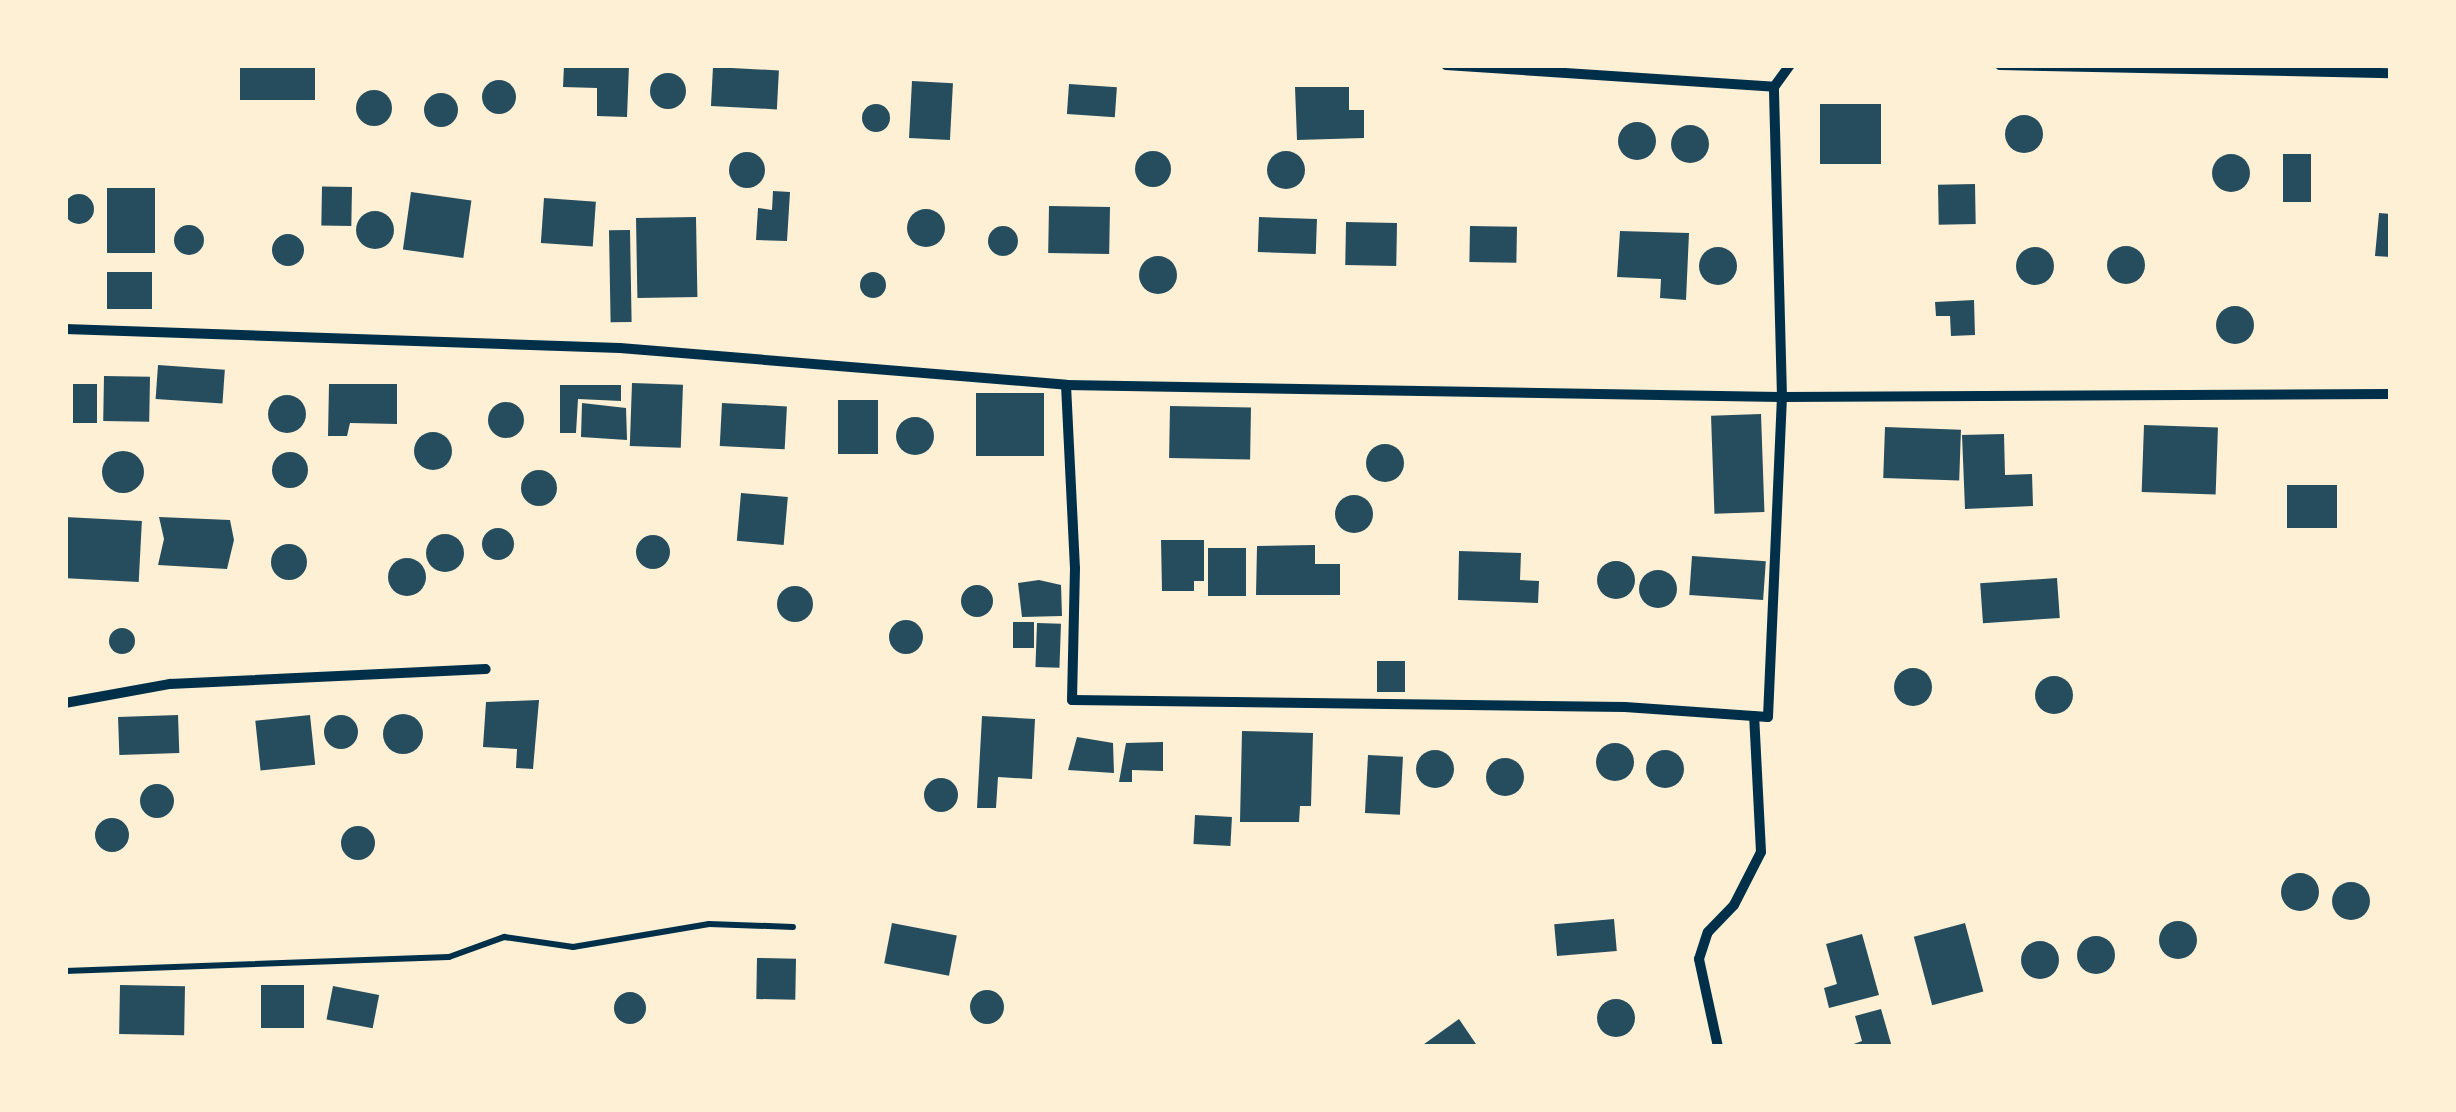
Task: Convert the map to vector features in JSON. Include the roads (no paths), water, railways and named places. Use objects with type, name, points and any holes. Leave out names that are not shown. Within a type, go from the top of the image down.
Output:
[{"type":"street","points":[[1446,65],[1774,88]]},
{"type":"street","points":[[1066,385],[1075,568],[1072,700],[1625,707],[1768,717],[1782,397],[1774,88],[1790,65]]},
{"type":"street","points":[[2000,65],[2391,74]]},
{"type":"street","points":[[65,329],[620,348],[1066,385],[1782,397],[2391,394]]},
{"type":"street","points":[[65,702],[170,684],[486,669]]},
{"type":"street","points":[[1718,1047],[1699,958],[1708,932],[1734,905],[1761,852],[1754,716]]}]
